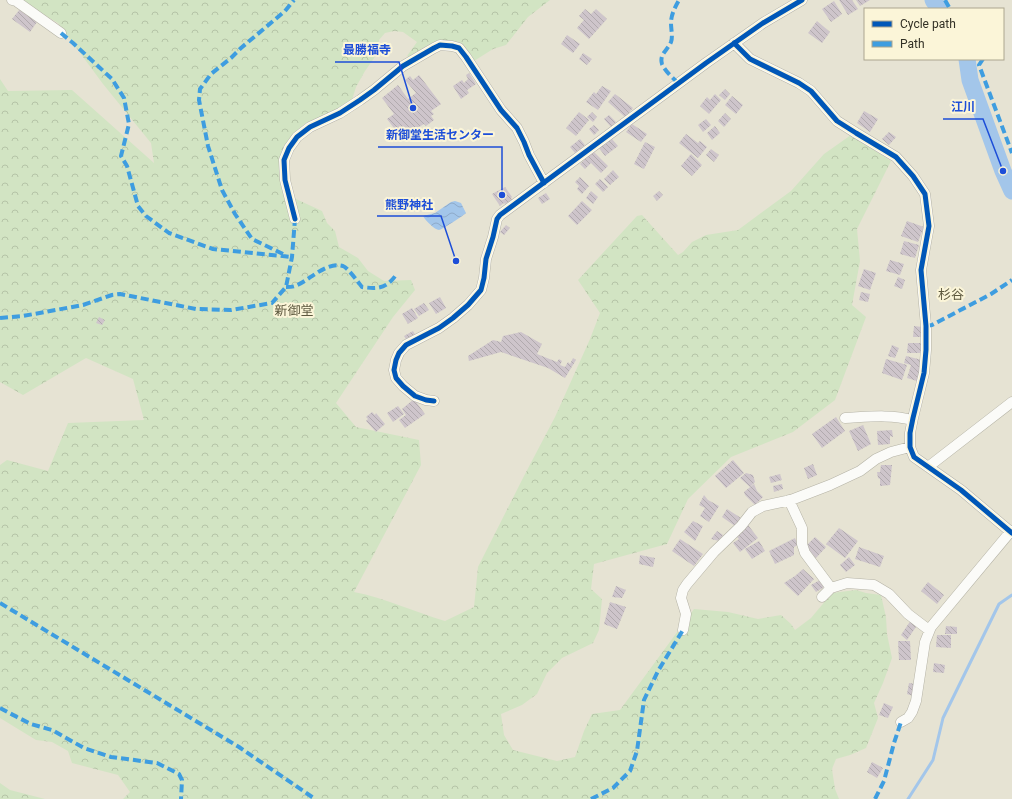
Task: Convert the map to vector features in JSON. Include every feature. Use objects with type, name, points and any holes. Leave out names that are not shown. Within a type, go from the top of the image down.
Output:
[{"type":"street","points":[[12,0],[16,1],[61,32]]},
{"type":"street","points":[[434,401],[415,396],[403,386],[396,378],[394,370],[396,360],[399,353],[406,345],[439,328],[454,318],[481,290],[486,259],[497,219],[500,215],[734,43],[802,0]]},
{"type":"street","points":[[734,43],[750,59],[812,91],[837,120],[896,157],[913,176],[925,194],[929,226],[921,270],[926,326],[926,350],[924,373],[912,420],[910,447],[914,457],[961,490],[1011,532],[929,630],[925,642],[916,700],[912,712],[908,718],[901,722]]},
{"type":"street","points":[[295,219],[285,180],[284,160],[289,148],[297,137],[310,127],[340,113],[374,90],[403,66],[440,45],[459,48],[466,57],[501,110],[517,128],[524,142],[528,155],[544,184]]},
{"type":"street","points":[[928,467],[1012,402]]},
{"type":"street","points":[[845,418],[882,416],[912,420]]},
{"type":"street","points":[[683,630],[686,614],[681,598],[683,590],[714,552],[741,526],[752,512],[763,506],[789,500],[836,482],[860,471],[876,459],[891,452],[910,447]]},
{"type":"street","points":[[789,500],[802,528],[802,544],[805,553],[831,588]]},
{"type":"street","points":[[822,597],[831,588],[847,584],[874,585],[889,594],[908,614],[929,630]]},
{"type":"green space","points":[[18,0],[550,0],[528,17],[506,45],[493,49],[474,61],[445,41],[429,45],[409,57],[407,56],[417,42],[403,32],[394,31],[385,33],[379,40],[377,54],[356,87],[347,116],[337,112],[306,123],[293,137],[283,161],[283,193],[322,211],[327,223],[335,231],[339,247],[358,258],[368,271],[384,281],[411,280],[415,290],[393,317],[336,403],[356,427],[419,440],[421,465],[354,592],[377,598],[445,621],[474,607],[478,567],[555,417],[590,339],[600,313],[578,280],[637,216],[642,215],[678,255],[683,252],[692,242],[706,235],[738,230],[791,191],[824,154],[851,135],[891,161],[857,229],[860,261],[852,305],[866,317],[835,400],[793,432],[731,457],[688,499],[667,544],[594,564],[591,589],[602,599],[599,630],[593,643],[562,658],[547,673],[537,694],[522,705],[501,714],[504,735],[513,750],[557,761],[575,757],[592,714],[620,710],[694,609],[728,612],[758,619],[781,615],[795,630],[811,618],[832,593],[856,590],[881,595],[892,658],[874,703],[878,718],[866,748],[836,759],[832,769],[835,789],[839,799],[123,799],[130,792],[118,775],[72,763],[68,751],[52,742],[36,740],[0,718],[0,465],[7,460],[48,471],[68,423],[144,420],[133,379],[86,358],[23,395],[0,382],[0,79],[8,91],[72,90],[154,163],[151,143],[103,84],[58,23]]},
{"type":"green space","points":[[0,783],[10,790],[45,799],[0,799]]},
{"type":"water","points":[[455,201],[461,203],[466,213],[439,230],[433,227],[423,216],[435,213],[451,202]]},
{"type":"building","points":[[839,0],[852,0],[858,9],[848,15]]},
{"type":"building","points":[[856,0],[870,0],[860,6]]},
{"type":"building","points":[[834,1],[842,14],[831,22],[822,9]]},
{"type":"building","points":[[20,9],[37,22],[30,32],[12,19]]},
{"type":"building","points":[[585,9],[591,14],[596,9],[607,19],[589,39],[577,28],[584,20],[579,16]]},
{"type":"building","points":[[817,21],[830,32],[822,43],[808,33]]},
{"type":"building","points":[[567,35],[580,44],[573,53],[561,44]]},
{"type":"building","points":[[583,53],[592,59],[587,65],[579,59]]},
{"type":"building","points":[[469,73],[476,84],[467,90],[469,93],[461,99],[453,86],[462,80],[464,83],[468,79],[466,75]]},
{"type":"building","points":[[419,75],[441,104],[431,111],[434,114],[431,116],[434,120],[426,126],[424,124],[419,127],[423,132],[415,138],[411,133],[403,140],[387,119],[394,114],[382,98],[398,85],[408,99],[416,93],[405,80],[410,76],[413,80]]},
{"type":"building","points":[[602,86],[611,91],[598,110],[586,102],[594,92],[596,94]]},
{"type":"building","points":[[725,89],[730,94],[725,100],[719,95]]},
{"type":"building","points":[[615,94],[633,108],[625,117],[608,102]]},
{"type":"building","points":[[715,94],[721,100],[709,114],[700,106],[707,97],[710,100]]},
{"type":"building","points":[[732,96],[743,105],[736,114],[725,105]]},
{"type":"building","points":[[864,111],[878,119],[870,132],[857,123]]},
{"type":"building","points":[[579,112],[589,120],[576,136],[566,128]]},
{"type":"building","points":[[592,112],[597,117],[593,122],[587,117]]},
{"type":"building","points":[[725,113],[731,119],[724,127],[718,121]]},
{"type":"building","points":[[609,115],[616,122],[611,127],[604,119]]},
{"type":"building","points":[[706,119],[711,125],[703,132],[698,125]]},
{"type":"building","points":[[632,124],[647,134],[641,142],[626,132]]},
{"type":"building","points":[[594,125],[599,130],[594,135],[589,129]]},
{"type":"building","points":[[715,126],[720,133],[712,140],[707,133]]},
{"type":"building","points":[[889,132],[896,137],[889,145],[882,139]]},
{"type":"building","points":[[686,134],[698,143],[700,141],[707,147],[698,158],[679,143]]},
{"type":"building","points":[[580,139],[585,145],[575,153],[570,147]]},
{"type":"building","points":[[612,139],[618,146],[605,156],[599,148]]},
{"type":"building","points":[[645,142],[655,147],[644,169],[634,164]]},
{"type":"building","points":[[711,149],[719,155],[714,162],[706,155]]},
{"type":"building","points":[[593,151],[608,166],[601,173],[591,163],[585,169],[580,164]]},
{"type":"building","points":[[691,154],[702,165],[692,176],[681,166]]},
{"type":"building","points":[[613,170],[619,177],[610,185],[604,179]]},
{"type":"building","points":[[580,177],[589,186],[582,194],[577,189],[579,186],[575,182]]},
{"type":"building","points":[[600,179],[608,187],[603,192],[595,184]]},
{"type":"building","points":[[505,187],[512,197],[512,200],[500,206],[492,194]]},
{"type":"building","points":[[591,191],[598,197],[593,204],[586,198]]},
{"type":"building","points":[[659,191],[663,195],[657,201],[653,196]]},
{"type":"building","points":[[546,193],[550,199],[542,204],[538,198]]},
{"type":"building","points":[[582,201],[592,210],[577,225],[568,216]]},
{"type":"building","points":[[907,221],[924,227],[918,242],[901,236]]},
{"type":"building","points":[[506,225],[510,228],[504,235],[500,232]]},
{"type":"building","points":[[904,241],[919,245],[915,258],[900,254]]},
{"type":"building","points":[[890,260],[904,264],[900,275],[886,271]]},
{"type":"building","points":[[864,269],[876,273],[870,290],[858,286]]},
{"type":"building","points":[[898,277],[905,280],[902,289],[894,286]]},
{"type":"building","points":[[861,292],[870,294],[868,302],[859,300]]},
{"type":"building","points":[[440,297],[446,308],[436,314],[429,303]]},
{"type":"building","points":[[424,303],[429,310],[419,316],[414,309]]},
{"type":"building","points":[[412,308],[418,318],[408,324],[402,314]]},
{"type":"building","points":[[99,317],[105,320],[102,325],[96,323]]},
{"type":"building","points":[[914,326],[922,327],[922,337],[913,337]]},
{"type":"building","points":[[413,331],[416,336],[407,341],[404,336]]},
{"type":"building","points":[[521,332],[542,344],[537,354],[557,362],[559,359],[562,361],[560,365],[565,367],[568,362],[570,364],[573,358],[576,360],[565,378],[548,368],[501,352],[469,361],[468,356],[493,340],[501,342],[503,336]]},
{"type":"building","points":[[908,343],[921,343],[921,353],[907,353]]},
{"type":"building","points":[[892,345],[899,348],[895,358],[888,356]]},
{"type":"building","points":[[906,356],[922,360],[917,381],[907,378],[911,365],[904,363]]},
{"type":"building","points":[[886,359],[907,365],[902,380],[882,373]]},
{"type":"building","points":[[414,399],[425,414],[405,428],[399,420],[406,415],[402,409]]},
{"type":"building","points":[[398,406],[404,414],[393,422],[387,413]]},
{"type":"building","points":[[372,412],[375,415],[376,413],[385,424],[376,432],[366,421],[368,419],[366,417]]},
{"type":"building","points":[[836,417],[845,431],[822,448],[812,434]]},
{"type":"building","points":[[863,425],[871,444],[858,451],[849,431]]},
{"type":"building","points":[[892,430],[893,437],[890,436],[890,444],[878,445],[877,431]]},
{"type":"building","points":[[733,460],[744,473],[726,488],[715,476]]},
{"type":"building","points":[[813,464],[817,475],[808,479],[804,468]]},
{"type":"building","points":[[881,465],[892,465],[890,485],[880,486],[880,479],[878,478],[877,472],[880,472]]},
{"type":"building","points":[[746,473],[753,475],[755,482],[750,487],[740,478]]},
{"type":"building","points":[[780,474],[782,480],[771,483],[769,477]]},
{"type":"building","points":[[754,484],[757,491],[763,497],[755,505],[744,492]]},
{"type":"building","points":[[782,484],[783,489],[774,492],[773,486]]},
{"type":"building","points":[[704,495],[708,500],[719,506],[709,522],[700,516],[705,508],[699,505]]},
{"type":"building","points":[[727,509],[741,518],[735,526],[722,517]]},
{"type":"building","points":[[693,521],[703,526],[695,541],[684,532]]},
{"type":"building","points":[[748,525],[758,538],[740,552],[733,543],[739,539],[735,535]]},
{"type":"building","points":[[839,528],[858,541],[845,558],[826,544]]},
{"type":"building","points":[[717,531],[723,535],[719,541],[711,539]]},
{"type":"building","points":[[815,537],[826,547],[816,558],[810,552],[807,545]]},
{"type":"building","points":[[795,538],[798,545],[794,547],[794,555],[775,564],[769,551]]},
{"type":"building","points":[[680,539],[703,554],[694,566],[672,551]]},
{"type":"building","points":[[759,541],[765,551],[752,559],[745,549]]},
{"type":"building","points":[[859,547],[884,556],[880,567],[855,559]]},
{"type":"building","points":[[640,555],[655,558],[653,567],[639,564]]},
{"type":"building","points":[[849,557],[855,565],[846,572],[840,565]]},
{"type":"building","points":[[803,569],[814,579],[798,596],[784,583]]},
{"type":"building","points":[[822,579],[826,586],[816,592],[811,585]]},
{"type":"building","points":[[928,582],[944,595],[937,604],[921,591]]},
{"type":"building","points":[[616,586],[626,590],[622,598],[612,597]]},
{"type":"building","points":[[610,602],[626,607],[617,629],[604,624]]},
{"type":"building","points":[[911,620],[918,624],[907,640],[901,635]]},
{"type":"building","points":[[946,626],[957,627],[957,634],[945,634]]},
{"type":"building","points":[[937,635],[951,635],[951,648],[936,647]]},
{"type":"building","points":[[898,641],[910,641],[911,660],[899,660]]},
{"type":"building","points":[[934,663],[945,665],[944,673],[933,672]]},
{"type":"building","points":[[909,683],[916,684],[913,696],[907,694]]},
{"type":"building","points":[[884,703],[893,707],[888,718],[879,715]]},
{"type":"building","points":[[872,762],[883,768],[877,778],[867,772]]},
{"type":"waterway","points":[[933,0],[938,8]]},
{"type":"waterway","points":[[967,60],[970,80],[1003,171],[1012,191]]},
{"type":"waterway","points":[[908,799],[933,760],[943,718],[999,604],[1012,595]]},
{"type":"marked path","points":[[283,254],[252,239],[235,214],[222,190],[208,146],[199,100],[200,89],[211,74],[285,11],[294,0]]},
{"type":"marked path","points":[[678,83],[665,69],[661,61],[671,42],[672,17],[679,0]]},
{"type":"marked path","points":[[945,0],[949,8]]},
{"type":"marked path","points":[[61,33],[112,79],[124,98],[129,124],[121,156],[127,166],[138,206],[146,216],[169,233],[213,249],[292,257]]},
{"type":"marked path","points":[[982,60],[979,65],[1012,153]]},
{"type":"marked path","points":[[0,318],[23,316],[83,305],[112,295],[120,294],[196,309],[231,310],[272,303],[286,287],[292,257],[295,219]]},
{"type":"marked path","points":[[286,287],[292,287],[300,284],[318,272],[330,266],[337,265],[345,267],[362,287],[381,287],[389,283],[396,275]]},
{"type":"marked path","points":[[926,326],[932,325],[991,294],[1012,280]]},
{"type":"marked path","points":[[0,603],[239,747],[315,799]]},
{"type":"marked path","points":[[591,799],[613,788],[630,771],[637,751],[644,700],[658,671],[683,630]]},
{"type":"marked path","points":[[0,708],[31,724],[52,730],[84,748],[111,757],[157,763],[179,774],[182,780],[181,799]]},
{"type":"marked path","points":[[875,799],[884,781],[901,722]]},
{"type":"cycle path","points":[[434,401],[415,396],[403,386],[396,378],[394,370],[396,360],[399,353],[406,345],[439,328],[453,318],[468,305],[481,290],[486,259],[497,219],[500,215],[706,63],[763,23],[802,0]]},
{"type":"cycle path","points":[[734,43],[750,59],[799,83],[811,91],[837,121],[896,157],[913,176],[925,194],[929,226],[921,270],[926,326],[926,350],[924,373],[910,433],[910,447],[914,457],[961,490],[1012,533]]},
{"type":"cycle path","points":[[295,219],[285,180],[284,160],[289,148],[297,137],[310,127],[340,113],[374,90],[403,66],[440,45],[459,48],[466,57],[501,110],[517,128],[544,183]]},
{"type":"place","name":"最勝福寺","points":[[413,108]]},
{"type":"place","name":"江川","points":[[1003,171]]},
{"type":"place","name":"新御堂生活センター","points":[[502,195]]},
{"type":"place","name":"熊野神社","points":[[456,261]]},
{"type":"district","name":"杉谷","points":[[951,294]]},
{"type":"district","name":"新御堂","points":[[294,310]]}]
